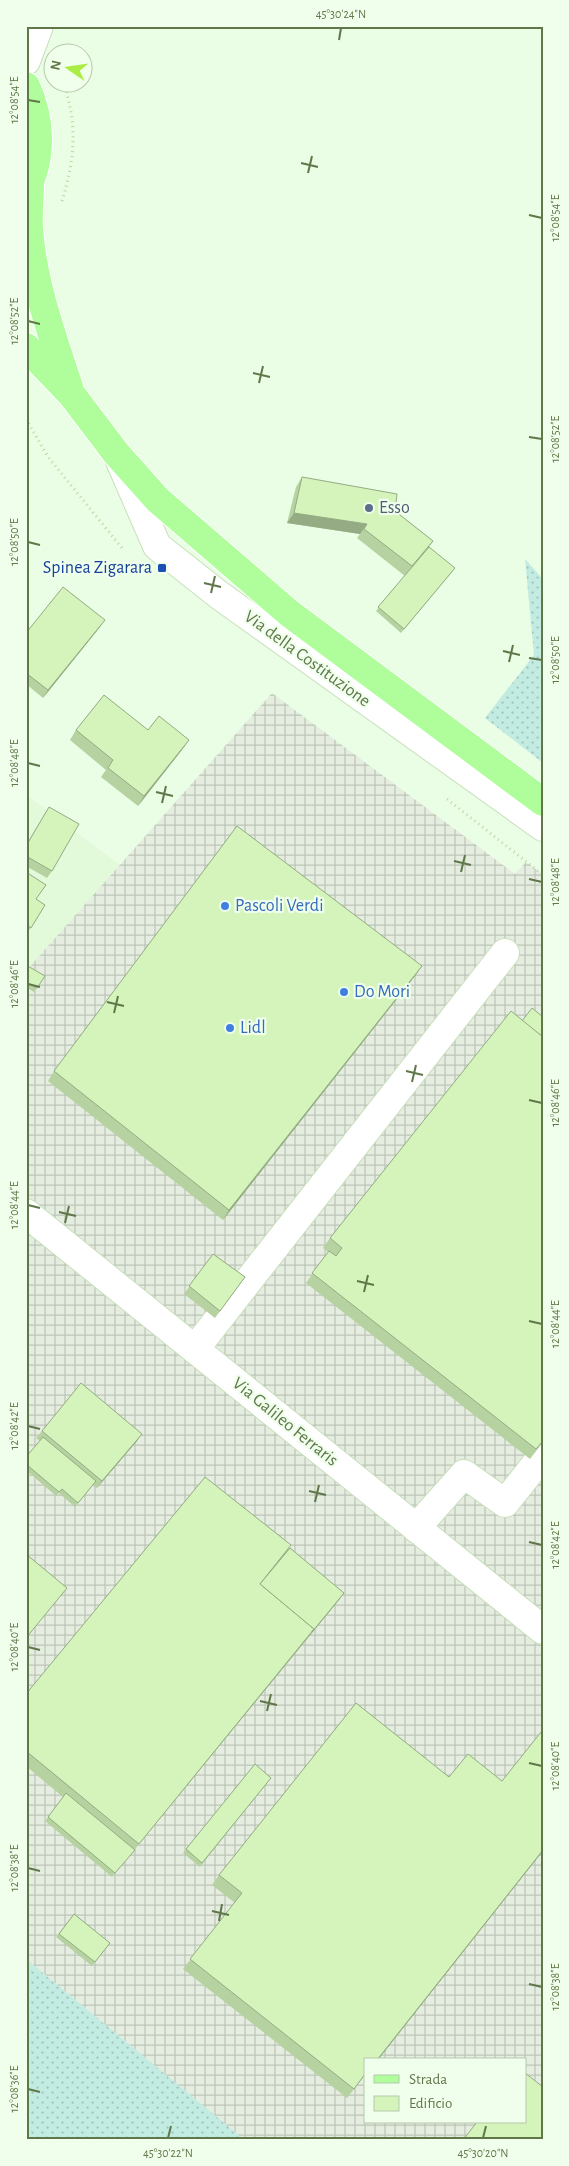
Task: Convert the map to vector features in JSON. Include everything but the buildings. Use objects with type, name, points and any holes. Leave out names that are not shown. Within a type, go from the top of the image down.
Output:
[{"type":"main road","name":"Via della Costituzione","points":[[26,86],[33,101],[38,128],[38,156],[28,186],[32,260],[50,328],[72,395]]},
{"type":"main road","name":"Via della Costituzione","points":[[26,347],[72,395],[116,453],[158,500],[289,613],[543,802]]},
{"type":"street","points":[[26,61],[40,26]]},
{"type":"street","name":"Via della Costituzione","points":[[116,453],[157,546],[219,595],[543,827]]},
{"type":"street","points":[[194,1349],[505,953]]},
{"type":"street","name":"Via Galileo Ferraris","points":[[26,1213],[543,1630]]},
{"type":"street","points":[[416,1528],[464,1474],[505,1503],[543,1455]]},
{"type":"path","points":[[61,204],[70,176],[74,149],[74,126],[66,92]]},
{"type":"shaded area","points":[[525,559],[543,579],[543,763],[485,718],[534,655]]},
{"type":"shaded area","points":[[272,693],[515,874],[526,862],[543,874],[543,2140],[244,2140],[26,1959],[26,971]]},
{"type":"shaded area","points":[[26,795],[120,865],[26,971]]},
{"type":"shaded area","points":[[26,1959],[223,2122],[244,2140],[26,2140]]},
{"type":"place","name":"Esso","points":[[369,508]]},
{"type":"place","name":"Spinea Zigarara","points":[[162,568]]},
{"type":"place","name":"Pascoli Verdi","points":[[225,906]]},
{"type":"place","name":"Do Mori","points":[[344,992]]},
{"type":"place","name":"Lidl","points":[[230,1028]]}]
